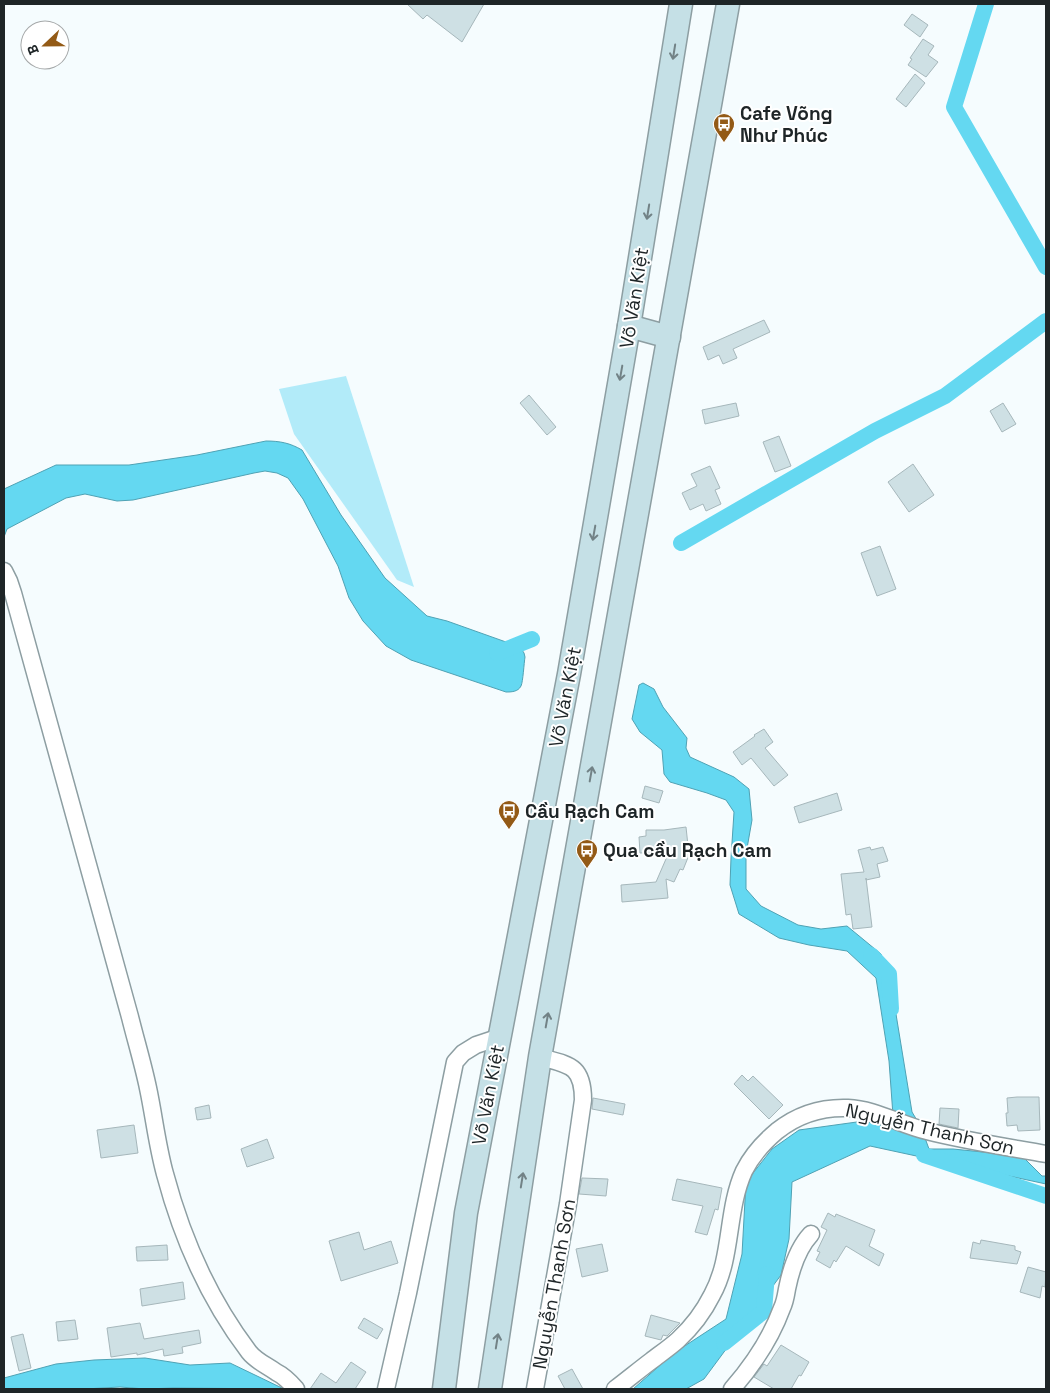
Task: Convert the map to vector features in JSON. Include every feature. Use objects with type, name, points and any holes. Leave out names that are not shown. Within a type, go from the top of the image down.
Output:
[{"type":"main road","name":"Võ Văn Kiệt","points":[[444,1389],[466,1213],[569,674],[629,326],[681,4]]},
{"type":"main road","name":"Võ Văn Kiệt","points":[[490,1389],[540,1057],[728,4]]},
{"type":"main road","points":[[629,326],[669,337]]},
{"type":"street","points":[[4,571],[10,581],[130,1018],[148,1086],[165,1173],[181,1224],[195,1262],[229,1326],[257,1360],[282,1375],[296,1389]]},
{"type":"street","points":[[386,1389],[408,1293],[455,1062],[463,1052],[476,1045],[500,1037]]},
{"type":"street","name":"Nguyễn Thanh Sơn","points":[[535,1389],[568,1204],[583,1100],[581,1080],[574,1069],[540,1057]]},
{"type":"street","name":"Nguyễn Thanh Sơn","points":[[615,1389],[678,1340],[692,1325],[712,1297],[722,1271],[733,1211],[744,1171],[754,1154],[771,1136],[795,1118],[832,1108],[850,1108],[883,1116],[926,1131],[1046,1154]]},
{"type":"street","points":[[732,1389],[764,1347],[783,1307],[790,1273],[798,1252],[804,1241],[812,1234]]},
{"type":"shaded area","points":[[346,376],[414,587],[397,580],[294,434],[279,389]]},
{"type":"water","points":[[266,441],[285,443],[302,450],[341,515],[385,578],[427,616],[447,621],[520,647],[525,657],[520,688],[506,692],[411,660],[386,646],[363,621],[349,598],[338,566],[303,499],[288,478],[277,473],[265,471],[254,473],[133,500],[117,501],[85,494],[66,498],[7,529],[4,537],[4,489],[56,465],[129,465],[197,455]]},
{"type":"water","points":[[643,683],[654,689],[663,707],[687,738],[686,748],[690,757],[734,777],[749,789],[752,820],[746,854],[746,889],[761,906],[798,925],[821,929],[847,926],[881,954],[895,1008],[912,1112],[921,1127],[929,1149],[953,1149],[1022,1156],[1042,1176],[1046,1176],[1046,1184],[870,1146],[792,1182],[789,1239],[781,1275],[704,1379],[686,1389],[633,1389],[674,1353],[726,1319],[742,1254],[746,1182],[772,1149],[799,1130],[864,1121],[894,1129],[889,1061],[876,978],[847,951],[779,938],[739,914],[730,885],[734,812],[726,800],[670,782],[664,774],[662,750],[640,732],[632,719],[639,685]]},
{"type":"water","points":[[145,1358],[190,1365],[230,1363],[284,1389],[145,1389],[120,1387],[4,1389],[4,1378],[56,1364]]},
{"type":"building","points":[[407,4],[484,4],[462,42],[427,15],[423,19]]},
{"type":"building","points":[[912,14],[928,25],[920,37],[904,25]]},
{"type":"building","points":[[923,39],[934,46],[928,55],[938,62],[926,77],[908,65],[912,59],[910,58]]},
{"type":"building","points":[[915,74],[925,83],[906,107],[896,99]]},
{"type":"building","points":[[764,320],[770,332],[733,349],[737,358],[723,364],[719,355],[708,360],[703,347]]},
{"type":"building","points":[[529,395],[556,427],[547,435],[520,403]]},
{"type":"building","points":[[736,403],[739,416],[705,424],[702,410]]},
{"type":"building","points":[[1003,403],[1016,424],[1002,432],[990,411]]},
{"type":"building","points":[[779,436],[791,466],[775,472],[763,442]]},
{"type":"building","points":[[913,464],[934,495],[909,512],[888,482]]},
{"type":"building","points":[[710,466],[720,488],[715,490],[721,504],[706,511],[703,504],[690,510],[682,493],[697,486],[691,474]]},
{"type":"building","points":[[880,546],[896,589],[877,596],[861,553]]},
{"type":"building","points":[[764,729],[773,742],[765,748],[788,775],[774,786],[751,758],[742,765],[733,752]]},
{"type":"building","points":[[645,786],[663,791],[659,803],[642,798]]},
{"type":"building","points":[[837,793],[842,810],[799,823],[794,807]]},
{"type":"building","points":[[686,827],[689,855],[683,870],[680,869],[674,882],[666,879],[668,898],[622,902],[621,885],[656,882],[669,852],[640,853],[639,837],[646,836],[646,830]]},
{"type":"building","points":[[870,847],[871,850],[883,847],[888,861],[877,864],[880,877],[866,880],[872,927],[853,929],[851,914],[846,915],[841,874],[864,872],[858,850]]},
{"type":"building","points":[[742,1075],[748,1081],[753,1076],[783,1105],[769,1119],[734,1084]]},
{"type":"building","points":[[1039,1097],[1040,1130],[1018,1131],[1017,1125],[1007,1126],[1007,1098]]},
{"type":"building","points":[[593,1098],[625,1104],[623,1115],[592,1109]]},
{"type":"building","points":[[209,1105],[211,1118],[197,1120],[195,1108]]},
{"type":"building","points":[[940,1108],[959,1109],[958,1128],[939,1124]]},
{"type":"building","points":[[134,1125],[138,1153],[101,1158],[97,1130]]},
{"type":"building","points":[[267,1139],[274,1158],[247,1167],[241,1149]]},
{"type":"building","points":[[582,1178],[608,1179],[606,1196],[579,1194]]},
{"type":"building","points":[[677,1179],[722,1188],[718,1210],[715,1209],[707,1235],[695,1232],[703,1206],[672,1200]]},
{"type":"building","points":[[828,1213],[835,1217],[836,1214],[875,1230],[869,1246],[884,1254],[879,1266],[846,1246],[830,1268],[816,1260],[820,1252],[817,1251],[827,1230],[821,1227]]},
{"type":"building","points":[[359,1232],[364,1250],[391,1241],[398,1263],[341,1281],[329,1241]]},
{"type":"building","points":[[981,1240],[1015,1246],[1015,1250],[1021,1252],[1017,1264],[970,1258],[973,1242],[980,1244]]},
{"type":"building","points":[[602,1244],[608,1271],[582,1277],[576,1249]]},
{"type":"building","points":[[167,1245],[168,1260],[137,1261],[136,1247]]},
{"type":"building","points":[[1028,1267],[1046,1272],[1045,1287],[1042,1286],[1040,1298],[1020,1292]]},
{"type":"building","points":[[183,1282],[185,1299],[142,1306],[140,1289]]},
{"type":"building","points":[[651,1315],[680,1323],[667,1336],[663,1335],[661,1340],[645,1336]]},
{"type":"building","points":[[364,1318],[383,1329],[377,1339],[358,1328]]},
{"type":"building","points":[[75,1320],[78,1339],[58,1341],[56,1322]]},
{"type":"building","points":[[140,1323],[144,1339],[199,1330],[201,1343],[182,1347],[183,1353],[164,1356],[163,1349],[137,1355],[137,1353],[111,1357],[107,1328]]},
{"type":"building","points":[[23,1334],[31,1368],[19,1371],[11,1337]]},
{"type":"building","points":[[781,1345],[809,1362],[791,1389],[774,1389],[754,1377],[764,1364],[767,1366]]},
{"type":"building","points":[[351,1362],[366,1372],[355,1389],[310,1389],[321,1373],[336,1383]]},
{"type":"building","points":[[572,1369],[583,1389],[565,1389],[558,1376]]},
{"type":"waterway","points":[[986,4],[954,107],[1046,267]]},
{"type":"waterway","points":[[681,543],[875,431],[945,396],[1046,321]]},
{"type":"waterway","points":[[497,653],[532,639]]},
{"type":"waterway","points":[[871,955],[889,974],[891,1009]]},
{"type":"waterway","points":[[924,1155],[1046,1196]]},
{"type":"waterway","points":[[724,1343],[764,1311],[767,1274]]},
{"type":"place","name":"Cafe Võng Như Phúc","points":[[724,143]]},
{"type":"place","name":"Cầu Rạch Cam","points":[[509,830]]},
{"type":"place","name":"Qua cầu Rạch Cam","points":[[587,869]]}]
